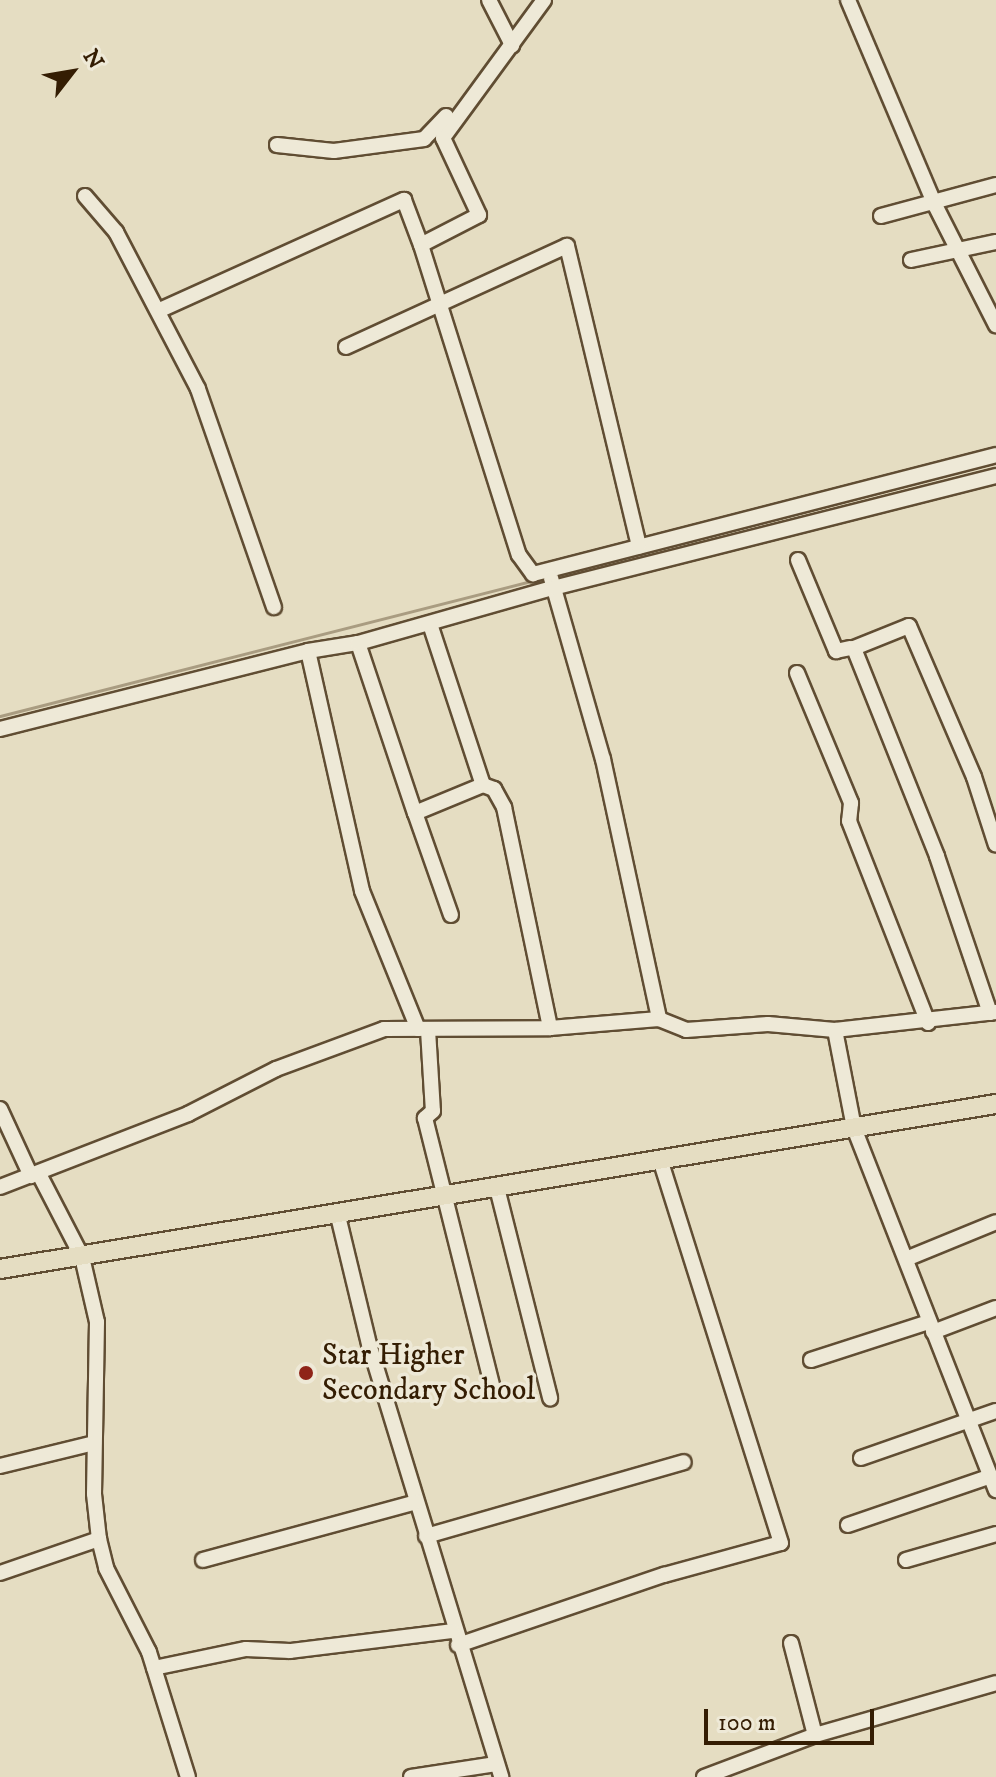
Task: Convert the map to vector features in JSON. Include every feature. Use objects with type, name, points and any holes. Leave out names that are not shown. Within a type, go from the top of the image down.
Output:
[{"type":"main road","points":[[0,1269],[338,1216],[996,1104]]},
{"type":"street","points":[[489,0],[512,45]]},
{"type":"street","points":[[421,245],[479,215],[443,138],[544,0]]},
{"type":"street","points":[[848,0],[935,205],[996,325]]},
{"type":"street","points":[[277,145],[334,151],[424,139],[446,116]]},
{"type":"street","points":[[881,216],[935,205],[996,185]]},
{"type":"street","points":[[85,196],[116,232],[160,310],[198,389],[274,607]]},
{"type":"street","points":[[160,310],[404,200],[443,303],[519,555],[533,574],[551,580],[996,476]]},
{"type":"street","points":[[911,260],[996,242]]},
{"type":"street","points":[[346,347],[567,246],[639,546]]},
{"type":"street","points":[[0,729],[308,651],[358,643],[430,624],[639,546],[996,455]]},
{"type":"street","points":[[798,560],[836,651],[850,648]]},
{"type":"street","points":[[551,580],[603,759],[659,1019]]},
{"type":"street","points":[[430,624],[483,785]]},
{"type":"street","points":[[0,1187],[188,1114],[276,1069],[384,1029],[550,1028],[659,1019],[686,1030],[768,1024],[835,1030],[928,1023],[993,1013],[932,842],[854,648],[909,626],[974,777],[996,845]]},
{"type":"street","points":[[358,643],[451,915]]},
{"type":"street","points":[[308,651],[362,891],[423,1030],[433,1111],[425,1118],[441,1197],[494,1392]]},
{"type":"street","points":[[797,673],[851,803],[849,821],[928,1023]]},
{"type":"street","points":[[415,813],[483,785],[494,789],[504,807],[550,1028]]},
{"type":"street","points":[[835,1030],[854,1128],[994,1483],[848,1525]]},
{"type":"street","points":[[0,1109],[82,1257],[97,1322],[94,1443],[99,1539],[106,1568],[154,1668],[188,1777]]},
{"type":"street","points":[[154,1668],[246,1649],[290,1651],[456,1638],[781,1543],[660,1159]]},
{"type":"street","points":[[497,1188],[550,1398]]},
{"type":"street","points":[[338,1216],[416,1502],[498,1771],[411,1777]]},
{"type":"street","points":[[906,1259],[996,1222]]},
{"type":"street","points":[[811,1360],[996,1308]]},
{"type":"street","points":[[861,1458],[996,1411]]},
{"type":"street","points":[[0,1466],[94,1443]]},
{"type":"street","points":[[426,1536],[684,1462]]},
{"type":"street","points":[[203,1560],[416,1502]]},
{"type":"street","points":[[906,1560],[996,1534]]},
{"type":"street","points":[[0,1573],[99,1539]]},
{"type":"street","points":[[791,1643],[815,1735]]},
{"type":"street","points":[[704,1777],[815,1735],[996,1683]]},
{"type":"waterway","points":[[0,716],[535,580]]},
{"type":"place","name":"Star Higher Secondary School","points":[[306,1373]]}]
